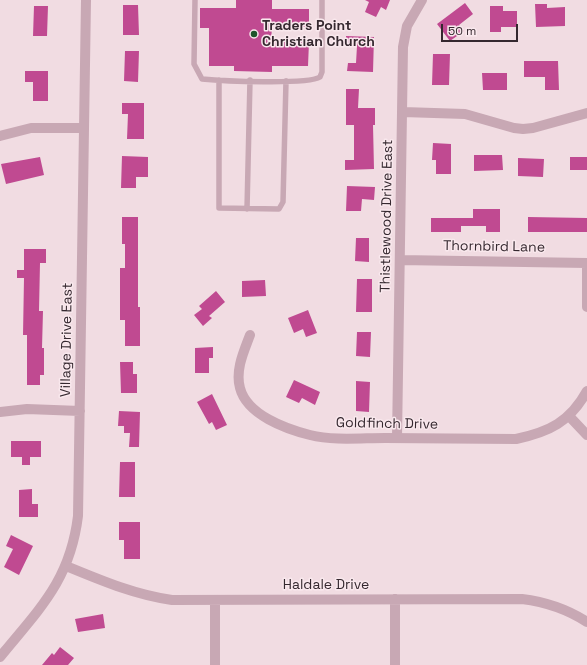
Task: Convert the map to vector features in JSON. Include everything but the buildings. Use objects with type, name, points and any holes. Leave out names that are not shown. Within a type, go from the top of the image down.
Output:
[{"type":"street","name":"Village Drive East","points":[[0,657],[50,596],[66,566],[73,548],[78,516],[86,0]]},
{"type":"street","name":"Thistlewood Drive East","points":[[397,438],[404,36],[410,18],[422,0]]},
{"type":"street","points":[[403,112],[465,114],[514,128],[523,129],[533,128],[587,113]]},
{"type":"street","points":[[0,136],[31,128],[84,128]]},
{"type":"street","name":"Thornbird Lane","points":[[400,260],[587,263]]},
{"type":"street","points":[[587,263],[587,307]]},
{"type":"street","name":"Goldfinch Drive","points":[[250,335],[241,358],[240,388],[247,402],[264,416],[290,429],[311,435],[343,438],[516,439],[535,435],[557,426],[581,403],[587,391]]},
{"type":"street","points":[[0,412],[27,410],[80,411]]},
{"type":"street","points":[[569,416],[587,436]]},
{"type":"street","name":"Haldale Drive","points":[[66,566],[153,598],[172,600],[522,599],[554,606],[572,613],[587,622]]},
{"type":"street","points":[[395,599],[395,665]]},
{"type":"street","points":[[215,665],[216,600]]},
{"type":"lane","points":[[194,0],[194,64],[202,79],[286,81],[312,80],[320,77],[322,72],[322,0]]},
{"type":"lane","points":[[219,80],[219,208],[247,209],[279,209],[283,202],[286,81]]},
{"type":"lane","points":[[247,209],[250,80]]},
{"type":"place","name":"Traders Point Christian Church","points":[[254,34]]}]
